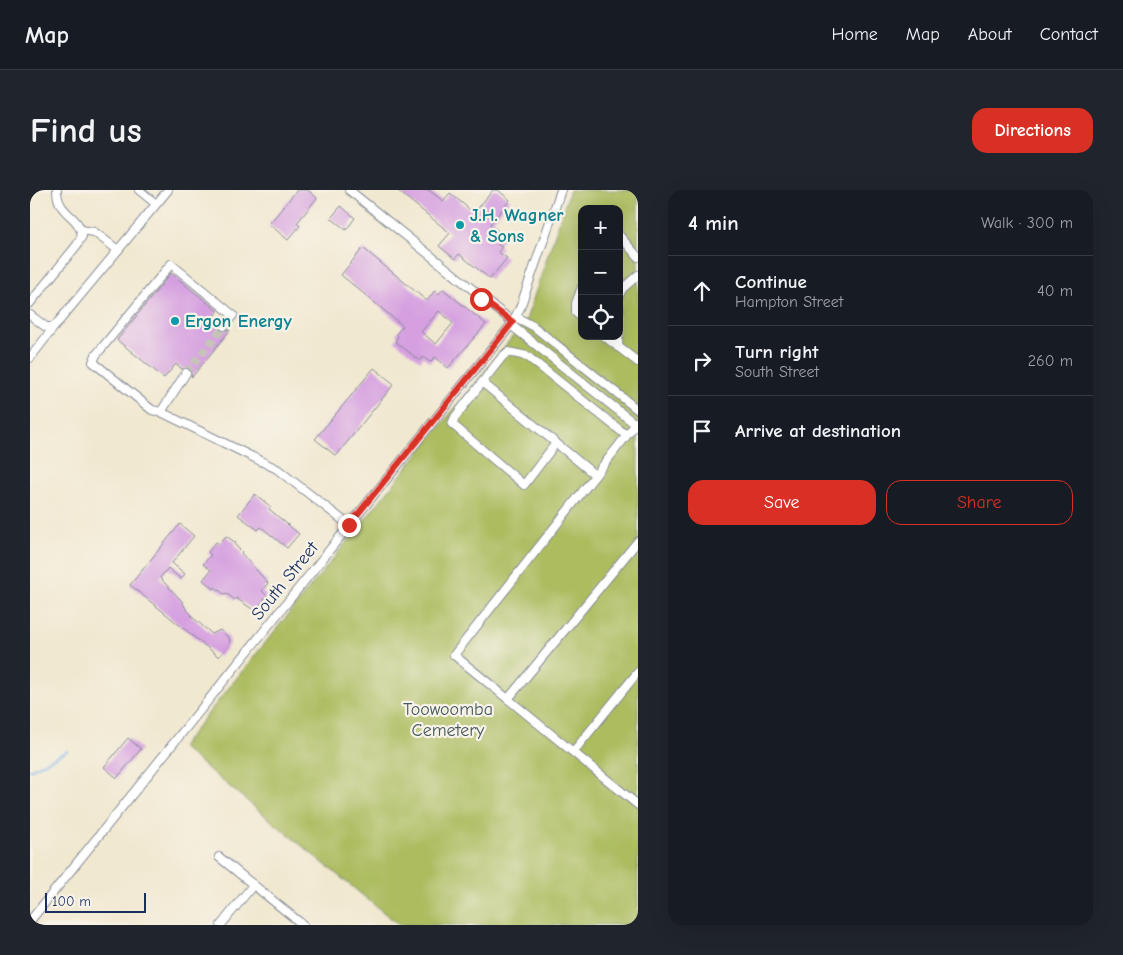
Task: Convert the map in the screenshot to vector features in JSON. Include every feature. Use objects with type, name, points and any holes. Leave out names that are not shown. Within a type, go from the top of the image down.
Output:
[{"type":"street","points":[[30,303],[77,245],[82,236],[77,223],[60,206],[57,190]]},
{"type":"street","points":[[139,190],[156,204]]},
{"type":"street","points":[[30,358],[168,190]]},
{"type":"street","points":[[349,190],[636,422],[454,655],[638,805]]},
{"type":"street","name":"South Street","points":[[30,921],[513,321],[561,190]]},
{"type":"street","points":[[81,230],[94,232],[118,250]]},
{"type":"street","points":[[623,240],[638,257]]},
{"type":"street","points":[[224,326],[233,315],[171,264],[96,355],[93,362],[152,410],[161,412],[278,469],[349,525]]},
{"type":"street","points":[[619,295],[622,289],[638,275]]},
{"type":"street","points":[[578,301],[576,308],[578,315]]},
{"type":"street","points":[[30,315],[46,328],[54,327]]},
{"type":"street","points":[[513,321],[533,326],[638,410]]},
{"type":"street","points":[[609,340],[638,362]]},
{"type":"street","points":[[618,340],[618,347]]},
{"type":"street","points":[[556,443],[524,484],[455,429],[452,424],[455,417],[502,357],[508,352],[516,352],[526,356],[626,436]]},
{"type":"street","points":[[161,412],[186,373]]},
{"type":"street","points":[[483,383],[596,475]]},
{"type":"street","points":[[508,699],[638,541]]},
{"type":"street","points":[[573,752],[638,672]]},
{"type":"street","points":[[219,857],[304,925]]},
{"type":"street","points":[[221,925],[253,885]]},
{"type":"green space","name":"Toowoomba Cemetery","points":[[570,190],[637,190],[638,925],[399,925],[181,747],[526,320]]},
{"type":"building","points":[[297,190],[308,190],[317,198],[297,223],[300,226],[288,240],[269,224]]},
{"type":"building","points":[[397,190],[429,190],[443,201],[450,193],[474,213],[493,190],[498,190],[510,200],[490,224],[505,237],[498,245],[502,247],[498,252],[507,258],[490,279],[459,254],[455,259],[439,246],[450,233]]},
{"type":"building","points":[[341,206],[355,218],[346,230],[331,218]]},
{"type":"building","points":[[363,248],[427,301],[435,290],[439,294],[443,289],[486,324],[448,368],[435,357],[430,362],[423,357],[420,361],[395,341],[398,336],[396,334],[403,326],[341,275]],"holes":[[[439,311],[453,323],[436,344],[421,332]]]},
{"type":"building","name":"Ergon Energy","points":[[171,273],[218,311],[213,317],[220,322],[220,330],[230,330],[192,377],[189,369],[182,369],[176,364],[164,378],[117,340]]},
{"type":"building","points":[[374,368],[394,384],[336,456],[315,439]]},
{"type":"building","points":[[255,494],[271,507],[269,509],[299,534],[287,548],[261,527],[258,530],[238,515]]},
{"type":"building","points":[[180,524],[194,536],[172,563],[185,574],[181,579],[168,568],[160,578],[182,601],[191,616],[212,634],[220,630],[229,638],[230,643],[219,657],[130,585]]},
{"type":"building","points":[[226,536],[236,543],[235,545],[241,553],[268,583],[262,591],[267,596],[255,611],[236,598],[235,600],[215,587],[214,589],[203,580],[211,570],[203,564],[211,555],[208,552],[216,542],[219,544]]},
{"type":"building","points":[[128,738],[141,749],[117,778],[104,767]]},
{"type":"waterway","points":[[30,770],[67,751]]},
{"type":"tunnel","points":[[186,373],[224,326]]},
{"type":"place","name":"J.H. Wagner & Sons","points":[[460,225]]},
{"type":"place","name":"Ergon Energy","points":[[175,321]]},
{"type":"route","points":[[349,525],[513,322],[506,319],[481,299]]}]
